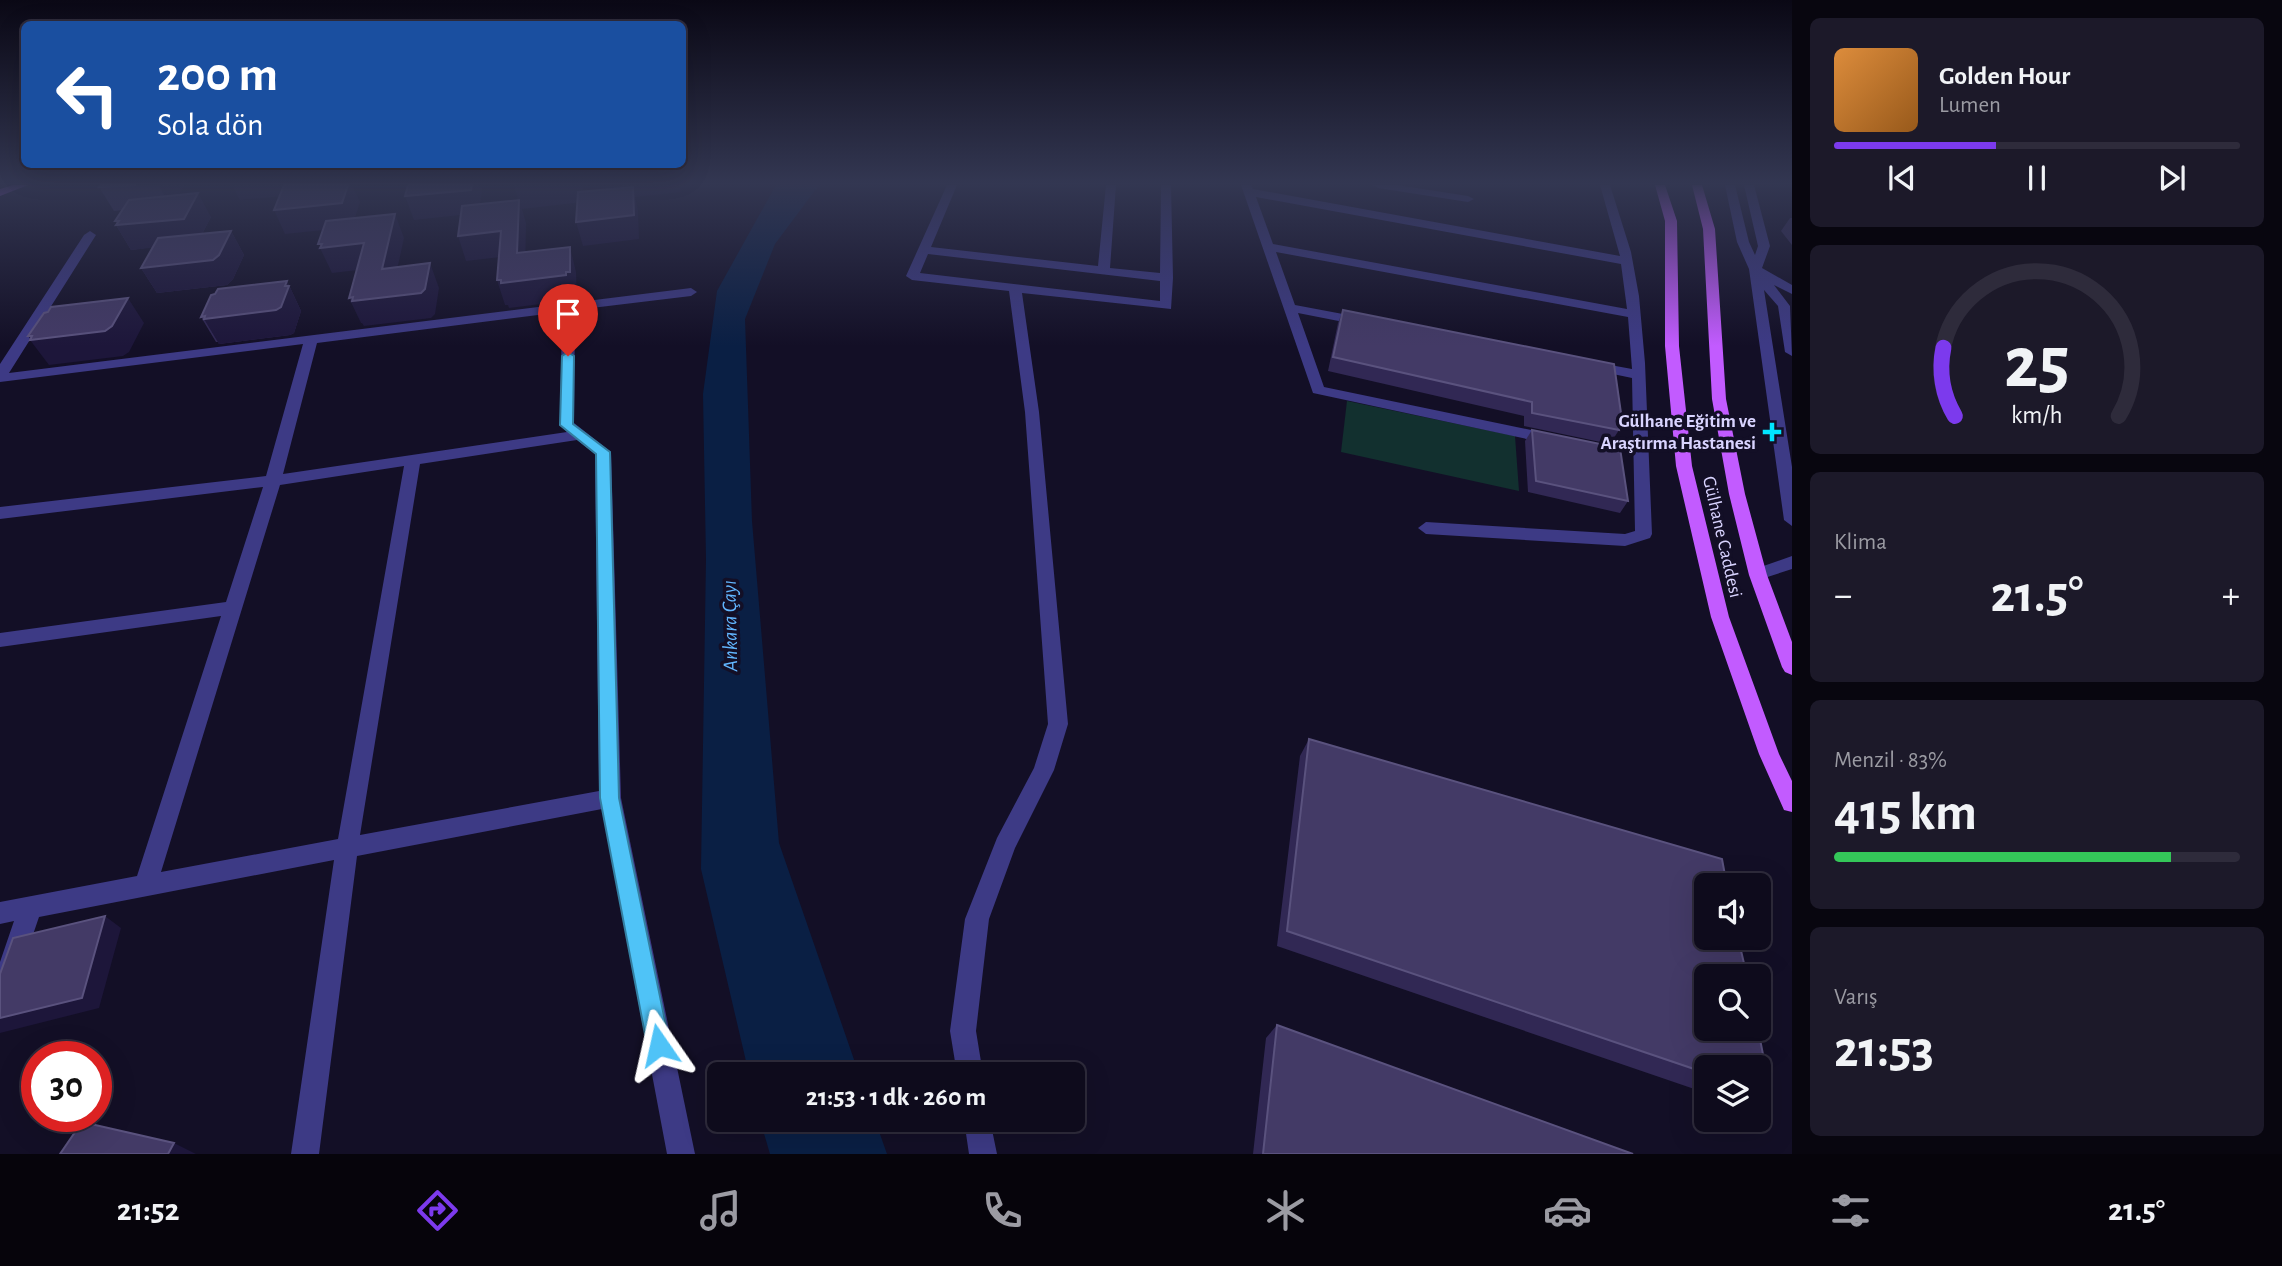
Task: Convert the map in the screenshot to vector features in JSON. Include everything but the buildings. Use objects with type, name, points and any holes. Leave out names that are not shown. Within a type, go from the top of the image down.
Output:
[{"type":"main road","name":"Gülhane Caddesi","points":[[1671,239],[1672,346],[1684,467],[1720,617],[1769,754],[1792,803]]},
{"type":"main road","name":"Gülhane Caddesi","points":[[1710,239],[1719,398],[1737,494],[1758,574],[1792,667]]},
{"type":"street","points":[[0,376],[88,239]]},
{"type":"street","points":[[929,239],[912,276],[1166,306],[1167,239]]},
{"type":"street","points":[[1104,271],[1107,239]]},
{"type":"street","points":[[1265,239],[1318,390],[1559,441]]},
{"type":"street","points":[[1511,239],[1626,261]]},
{"type":"street","points":[[1426,528],[1625,540],[1644,534],[1633,456],[1639,375],[1626,261],[1620,239]]},
{"type":"street","points":[[1743,239],[1755,269],[1792,520]]},
{"type":"street","points":[[1755,269],[1764,246],[1762,239]]},
{"type":"street","points":[[1268,247],[1633,314]]},
{"type":"street","points":[[925,250],[1167,278]]},
{"type":"street","points":[[1755,269],[1792,290]]},
{"type":"street","points":[[1755,269],[1784,306],[1792,352]]},
{"type":"street","points":[[968,1062],[963,1031],[977,919],[1005,845],[1044,770],[1059,724],[1032,412],[1015,288]]},
{"type":"street","points":[[0,376],[569,309],[691,292]]},
{"type":"street","points":[[1291,308],[1385,326]]},
{"type":"street","points":[[569,309],[567,425],[603,452],[610,798],[681,1154]]},
{"type":"street","points":[[145,886],[273,481],[311,340]]},
{"type":"street","points":[[1585,365],[1639,375]]},
{"type":"street","points":[[0,513],[273,481],[580,435]]},
{"type":"street","points":[[305,1154],[347,849],[413,461]]},
{"type":"street","points":[[1758,574],[1792,562]]},
{"type":"street","points":[[0,640],[231,608]]},
{"type":"street","points":[[0,913],[610,798]]},
{"type":"street","points":[[0,996],[31,908]]},
{"type":"street","points":[[979,1132],[983,1154]]},
{"type":"green space","points":[[1347,401],[1515,436],[1519,491],[1341,452]]},
{"type":"water","name":"Ankara Çayı","points":[[746,239],[779,239],[745,319],[752,521],[779,843],[855,1062],[746,1062],[701,869],[706,559],[703,394],[717,291]]},
{"type":"water","points":[[764,1132],[879,1132],[887,1154],[770,1154]]},
{"type":"place","name":"Gülhane Eğitim ve Araştırma Hastanesi","points":[[1772,432]]},
{"type":"route","points":[[568,356],[567,425],[603,452],[610,798],[659,1045]]}]
